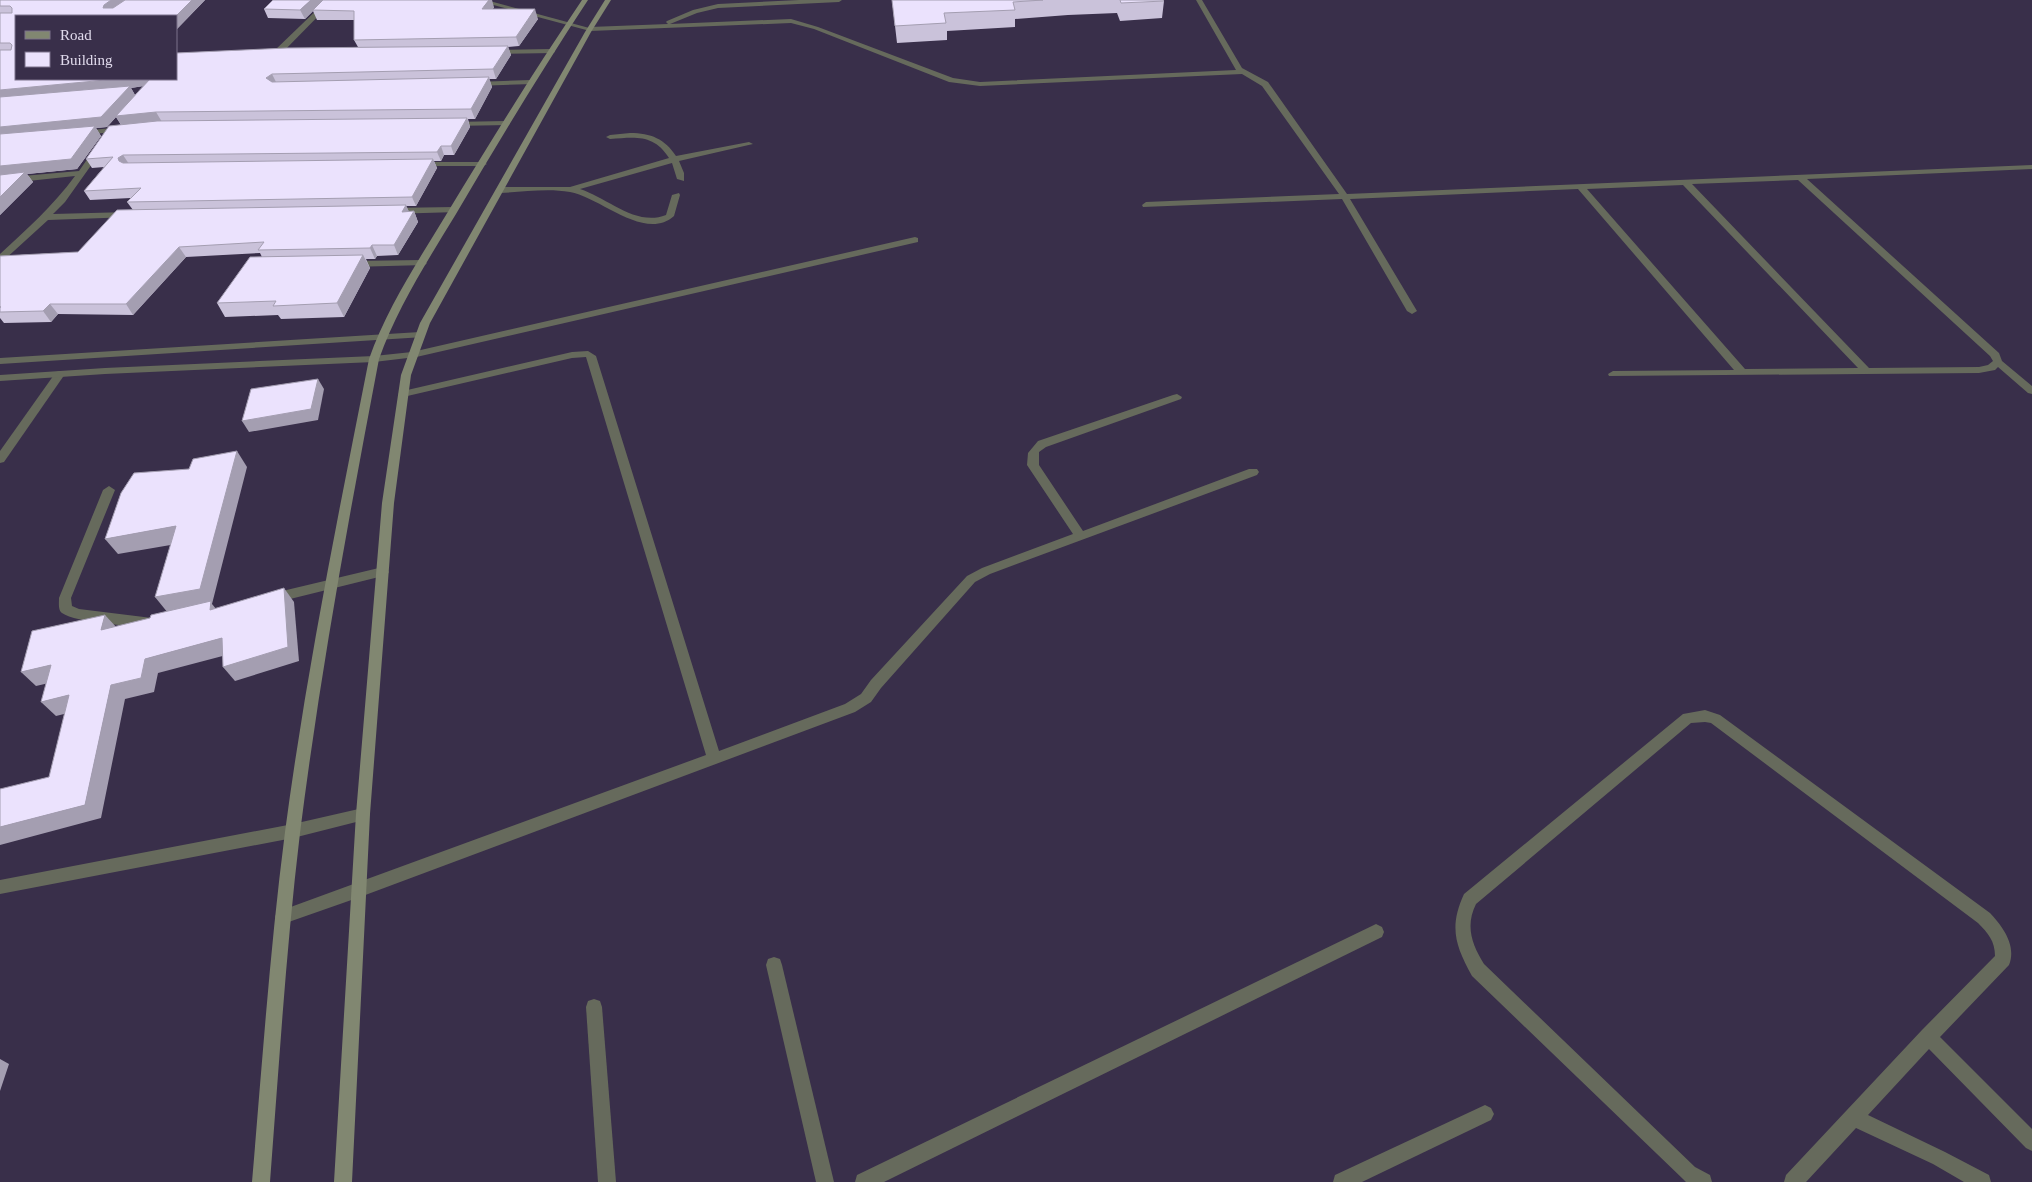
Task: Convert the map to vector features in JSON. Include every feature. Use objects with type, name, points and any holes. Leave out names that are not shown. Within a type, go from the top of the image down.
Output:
[{"type":"main road","points":[[261,1182],[283,917],[293,831],[330,585],[374,359],[381,339],[422,263],[483,164],[530,82],[585,0]]},
{"type":"main road","points":[[342,1182],[363,814],[388,503],[406,375],[420,335],[590,29],[608,0]]},
{"type":"street","points":[[276,54],[331,0]]},
{"type":"street","points":[[478,0],[590,29],[778,20],[797,22],[952,80],[980,84],[1241,72],[1265,84],[1345,197],[1412,311]]},
{"type":"street","points":[[659,26],[695,11],[718,6],[839,0]]},
{"type":"street","points":[[1199,0],[1241,72]]},
{"type":"street","points":[[482,52],[551,51]]},
{"type":"street","points":[[266,54],[286,54]]},
{"type":"street","points":[[462,84],[530,82]]},
{"type":"street","points":[[0,260],[46,217],[82,173],[120,120]]},
{"type":"street","points":[[447,124],[506,124]]},
{"type":"street","points":[[75,133],[107,137],[128,128]]},
{"type":"street","points":[[610,137],[652,137],[676,158],[681,171],[681,179]]},
{"type":"street","points":[[500,190],[572,190],[676,158],[749,144]]},
{"type":"street","points":[[414,164],[483,164]]},
{"type":"street","points":[[1146,205],[2032,167]]},
{"type":"street","points":[[0,181],[82,173]]},
{"type":"street","points":[[1800,177],[1994,355],[1998,362],[2032,391]]},
{"type":"street","points":[[1684,182],[1866,371]]},
{"type":"street","points":[[1581,187],[1743,373]]},
{"type":"street","points":[[572,190],[646,222],[662,220],[670,216],[676,195]]},
{"type":"street","points":[[385,211],[454,210]]},
{"type":"street","points":[[46,217],[136,215]]},
{"type":"street","points":[[0,378],[374,359],[412,355],[915,240]]},
{"type":"street","points":[[343,264],[422,263]]},
{"type":"street","points":[[0,361],[381,339],[420,335]]},
{"type":"street","points":[[403,394],[572,355],[592,356],[714,758]]},
{"type":"street","points":[[1612,374],[1979,370],[1991,368],[1998,362]]},
{"type":"street","points":[[0,459],[60,374]]},
{"type":"street","points":[[1080,536],[1033,465],[1032,456],[1035,449],[1042,444],[1177,396]]},
{"type":"street","points":[[283,917],[850,708],[866,698],[876,684],[971,579],[986,571],[1253,472]]},
{"type":"street","points":[[109,490],[65,598],[66,609],[76,614],[138,622],[165,622]]},
{"type":"street","points":[[262,600],[383,572]]},
{"type":"street","points":[[1703,1182],[1689,1173],[1478,970],[1466,950],[1461,928],[1463,912],[1470,899],[1688,718],[1705,716],[1715,719],[1984,918],[1998,934],[2004,947],[2003,959],[1928,1036],[1855,1118],[1793,1182]]},
{"type":"street","points":[[0,887],[293,831],[363,814]]},
{"type":"street","points":[[864,1182],[1376,932]]},
{"type":"street","points":[[774,966],[825,1182]]},
{"type":"street","points":[[594,1007],[607,1182]]},
{"type":"street","points":[[1928,1036],[2032,1142]]},
{"type":"street","points":[[1342,1182],[1485,1114]]},
{"type":"street","points":[[1855,1118],[1939,1158],[1982,1182]]},
{"type":"building","points":[[0,0],[111,0],[103,8],[113,8],[125,0],[192,0],[177,15],[15,15],[15,80],[105,80],[0,90],[0,50],[11,50],[12,45],[10,43],[0,43],[0,13],[12,13],[12,8],[10,6],[0,6]]},
{"type":"building","points":[[273,0],[311,0],[300,10],[264,9]]},
{"type":"building","points":[[323,0],[489,0],[482,9],[535,9],[516,37],[354,40],[354,11],[313,10]]},
{"type":"building","points":[[892,0],[1043,0],[1013,2],[1015,10],[944,13],[946,23],[895,26]]},
{"type":"building","points":[[1120,0],[1163,0],[1164,1],[1121,3]]},
{"type":"building","points":[[508,46],[493,69],[272,74],[266,78],[272,82],[489,77],[471,109],[156,112],[116,116],[149,80],[178,80],[178,53],[287,48]]},
{"type":"building","points":[[130,86],[101,117],[0,127],[0,97]]},
{"type":"building","points":[[467,118],[451,146],[441,146],[437,152],[123,155],[118,158],[123,163],[433,159],[412,197],[127,202],[141,188],[84,191],[113,157],[86,159],[109,126],[157,121]]},
{"type":"building","points":[[95,126],[71,159],[0,166],[0,134]]},
{"type":"building","points":[[25,172],[0,197],[0,175]]},
{"type":"building","points":[[406,205],[402,212],[414,211],[394,245],[372,245],[370,248],[258,250],[264,242],[179,247],[126,304],[50,304],[43,311],[0,312],[0,256],[78,252],[117,210]]},
{"type":"building","points":[[363,255],[337,303],[273,306],[276,301],[217,303],[250,257]]},
{"type":"building","points":[[318,379],[311,409],[242,421],[251,389]]},
{"type":"building","points":[[237,451],[200,589],[155,597],[176,526],[105,539],[121,493],[134,473],[189,469],[193,459]]},
{"type":"building","points":[[284,588],[288,647],[223,667],[222,638],[145,659],[141,678],[111,685],[85,805],[0,827],[0,789],[49,777],[69,695],[41,702],[51,665],[21,672],[32,631],[105,615],[101,630],[150,618],[151,615],[211,601],[210,610]]}]
